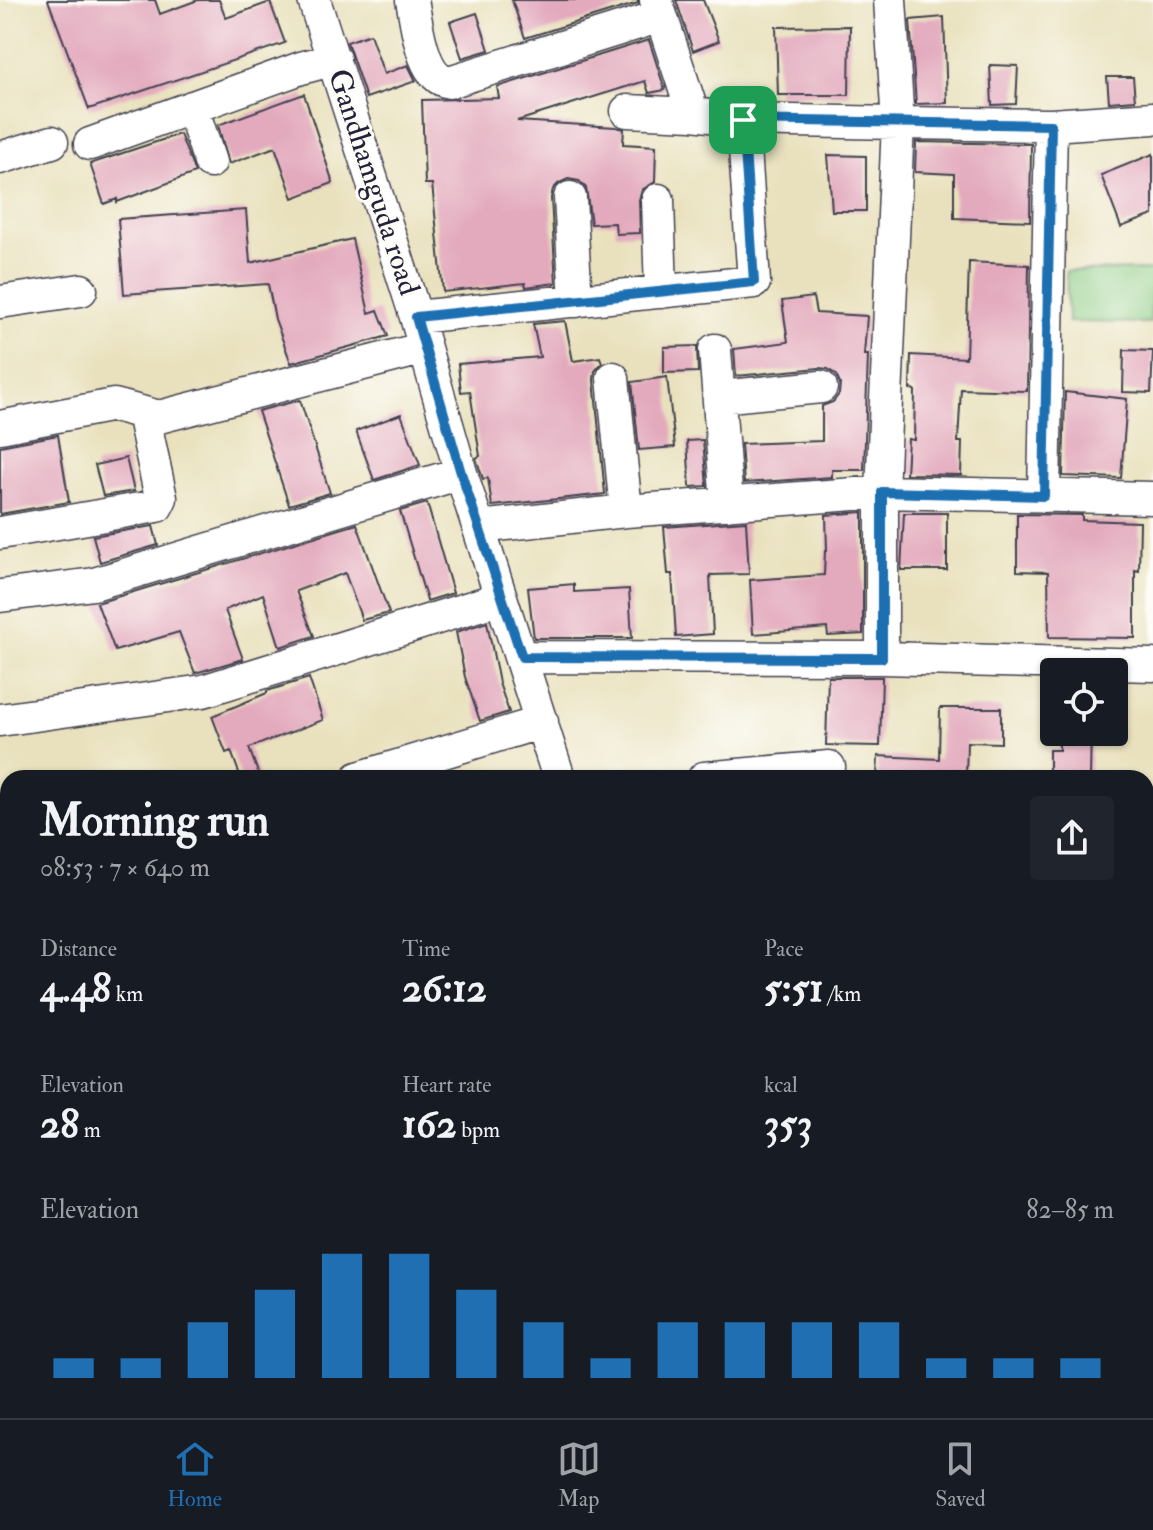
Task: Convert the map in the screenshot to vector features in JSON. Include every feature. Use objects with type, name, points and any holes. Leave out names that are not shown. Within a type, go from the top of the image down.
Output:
[{"type":"street","name":"Gandhamguda road","points":[[314,0],[557,770]]},
{"type":"street","points":[[412,0],[431,73],[440,81],[449,82],[659,8],[693,114]]},
{"type":"street","points":[[882,658],[882,492],[898,123],[890,0]]},
{"type":"street","points":[[90,144],[334,59]]},
{"type":"street","points":[[192,107],[210,162]]},
{"type":"street","points":[[627,111],[743,120],[898,123],[1051,125],[1153,118]]},
{"type":"street","points":[[416,317],[754,282],[743,120]]},
{"type":"street","points":[[1044,496],[1051,125]]},
{"type":"street","points":[[0,158],[52,142]]},
{"type":"street","points":[[570,198],[576,301]]},
{"type":"street","points":[[658,200],[661,292]]},
{"type":"street","points":[[0,302],[81,290]]},
{"type":"street","points":[[0,427],[114,405],[159,417],[425,348]]},
{"type":"street","points":[[715,350],[727,504]]},
{"type":"street","points":[[613,378],[626,511]]},
{"type":"street","points":[[719,397],[821,387]]},
{"type":"street","points":[[0,533],[157,506],[161,498],[143,413]]},
{"type":"street","points":[[0,596],[94,584],[461,473]]},
{"type":"street","points":[[479,527],[626,511],[882,492],[1153,498]]},
{"type":"street","points":[[0,720],[203,691],[501,598]]},
{"type":"street","points":[[522,657],[882,658],[1153,665]]},
{"type":"street","points":[[415,770],[451,765],[542,722]]},
{"type":"street","points":[[795,770],[829,767]]},
{"type":"green space","points":[[1153,270],[1150,323],[1068,322],[1066,271]]},
{"type":"building","points":[[48,0],[155,0],[160,14],[198,0],[219,0],[226,18],[270,2],[285,43],[89,109]]},
{"type":"building","points":[[512,0],[638,0],[638,3],[525,38]]},
{"type":"building","points":[[676,0],[703,0],[719,41],[693,51]]},
{"type":"building","points":[[477,13],[489,50],[462,58],[450,22]]},
{"type":"building","points":[[944,17],[947,103],[916,104],[910,20]]},
{"type":"building","points":[[850,26],[849,95],[778,95],[776,27]]},
{"type":"building","points":[[370,34],[384,74],[408,65],[416,81],[366,98],[347,42]]},
{"type":"building","points":[[649,40],[665,90],[649,93],[645,81],[517,121],[616,127],[624,129],[623,144],[656,146],[655,182],[642,190],[639,200],[640,233],[616,234],[615,223],[591,224],[586,188],[579,181],[568,179],[553,189],[551,198],[556,283],[526,287],[525,283],[443,292],[432,184],[425,184],[422,100],[499,98],[497,87]]},
{"type":"building","points":[[990,65],[1018,66],[1016,104],[992,105]]},
{"type":"building","points":[[1107,77],[1133,77],[1135,100],[1109,102]]},
{"type":"building","points":[[304,94],[333,183],[293,198],[275,147],[229,164],[218,125]]},
{"type":"building","points":[[180,134],[195,173],[104,204],[90,164]]},
{"type":"building","points":[[916,142],[1031,144],[1030,221],[954,218],[954,174],[915,172]]},
{"type":"building","points":[[1153,154],[1153,215],[1121,227],[1101,175]]},
{"type":"building","points":[[828,155],[866,156],[866,211],[832,211]]},
{"type":"building","points":[[246,210],[250,263],[352,239],[369,313],[378,310],[388,336],[291,363],[275,319],[268,284],[124,294],[118,219]]},
{"type":"building","points":[[969,262],[1029,265],[1027,391],[961,389],[958,442],[962,442],[961,475],[906,474],[908,439],[914,440],[915,390],[910,389],[911,355],[966,358]]},
{"type":"building","points":[[813,297],[816,313],[867,316],[864,470],[832,470],[832,477],[744,483],[741,444],[822,441],[822,406],[833,402],[839,394],[840,384],[836,375],[828,369],[819,368],[736,376],[734,349],[788,342],[782,301]]},
{"type":"building","points":[[565,321],[573,361],[600,357],[602,363],[595,371],[594,380],[605,494],[492,506],[488,478],[483,479],[476,458],[480,456],[470,391],[461,392],[458,364],[540,357],[533,324]]},
{"type":"building","points":[[697,346],[698,372],[664,373],[664,347]]},
{"type":"building","points":[[1124,350],[1153,351],[1151,393],[1123,392]]},
{"type":"building","points":[[667,377],[675,447],[639,450],[632,382]]},
{"type":"building","points":[[1065,392],[1127,399],[1121,478],[1063,476]]},
{"type":"building","points":[[300,400],[330,493],[289,505],[258,411]]},
{"type":"building","points":[[401,414],[420,465],[374,480],[356,431]]},
{"type":"building","points":[[58,435],[69,502],[0,514],[0,446]]},
{"type":"building","points":[[703,440],[707,486],[690,487],[687,441]]},
{"type":"building","points":[[126,458],[134,491],[103,496],[95,465]]},
{"type":"building","points":[[427,503],[453,593],[427,601],[400,511]]},
{"type":"building","points":[[863,512],[863,634],[828,636],[827,628],[753,634],[750,580],[824,575],[826,515]]},
{"type":"building","points":[[904,513],[947,513],[947,570],[901,570]]},
{"type":"building","points":[[1017,514],[1082,515],[1082,520],[1140,522],[1139,571],[1135,570],[1135,638],[1049,637],[1048,572],[1017,571]]},
{"type":"building","points":[[746,521],[749,574],[710,575],[713,634],[676,637],[672,574],[668,574],[664,527]]},
{"type":"building","points":[[357,524],[389,613],[362,620],[345,573],[296,591],[314,636],[280,647],[263,594],[225,610],[243,659],[195,673],[179,632],[115,651],[97,603]]},
{"type":"building","points":[[153,526],[158,545],[100,562],[93,536]]},
{"type":"building","points":[[574,584],[574,592],[629,589],[632,638],[534,638],[528,588]]},
{"type":"building","points":[[487,622],[499,683],[509,712],[480,721],[465,677],[456,632]]},
{"type":"building","points":[[828,677],[882,677],[880,746],[826,745]]},
{"type":"building","points":[[309,678],[323,720],[249,748],[257,770],[238,770],[231,751],[226,753],[212,716],[267,691]]},
{"type":"building","points":[[940,708],[1001,708],[1001,743],[967,742],[966,770],[877,770],[878,756],[939,759]]},
{"type":"building","points":[[1059,746],[1091,746],[1090,770],[1049,770],[1049,750],[1059,750]]},
{"type":"route","points":[[743,120],[1051,125],[1044,496],[882,492],[882,658],[522,657],[461,473],[416,317],[754,282],[743,120]]}]
